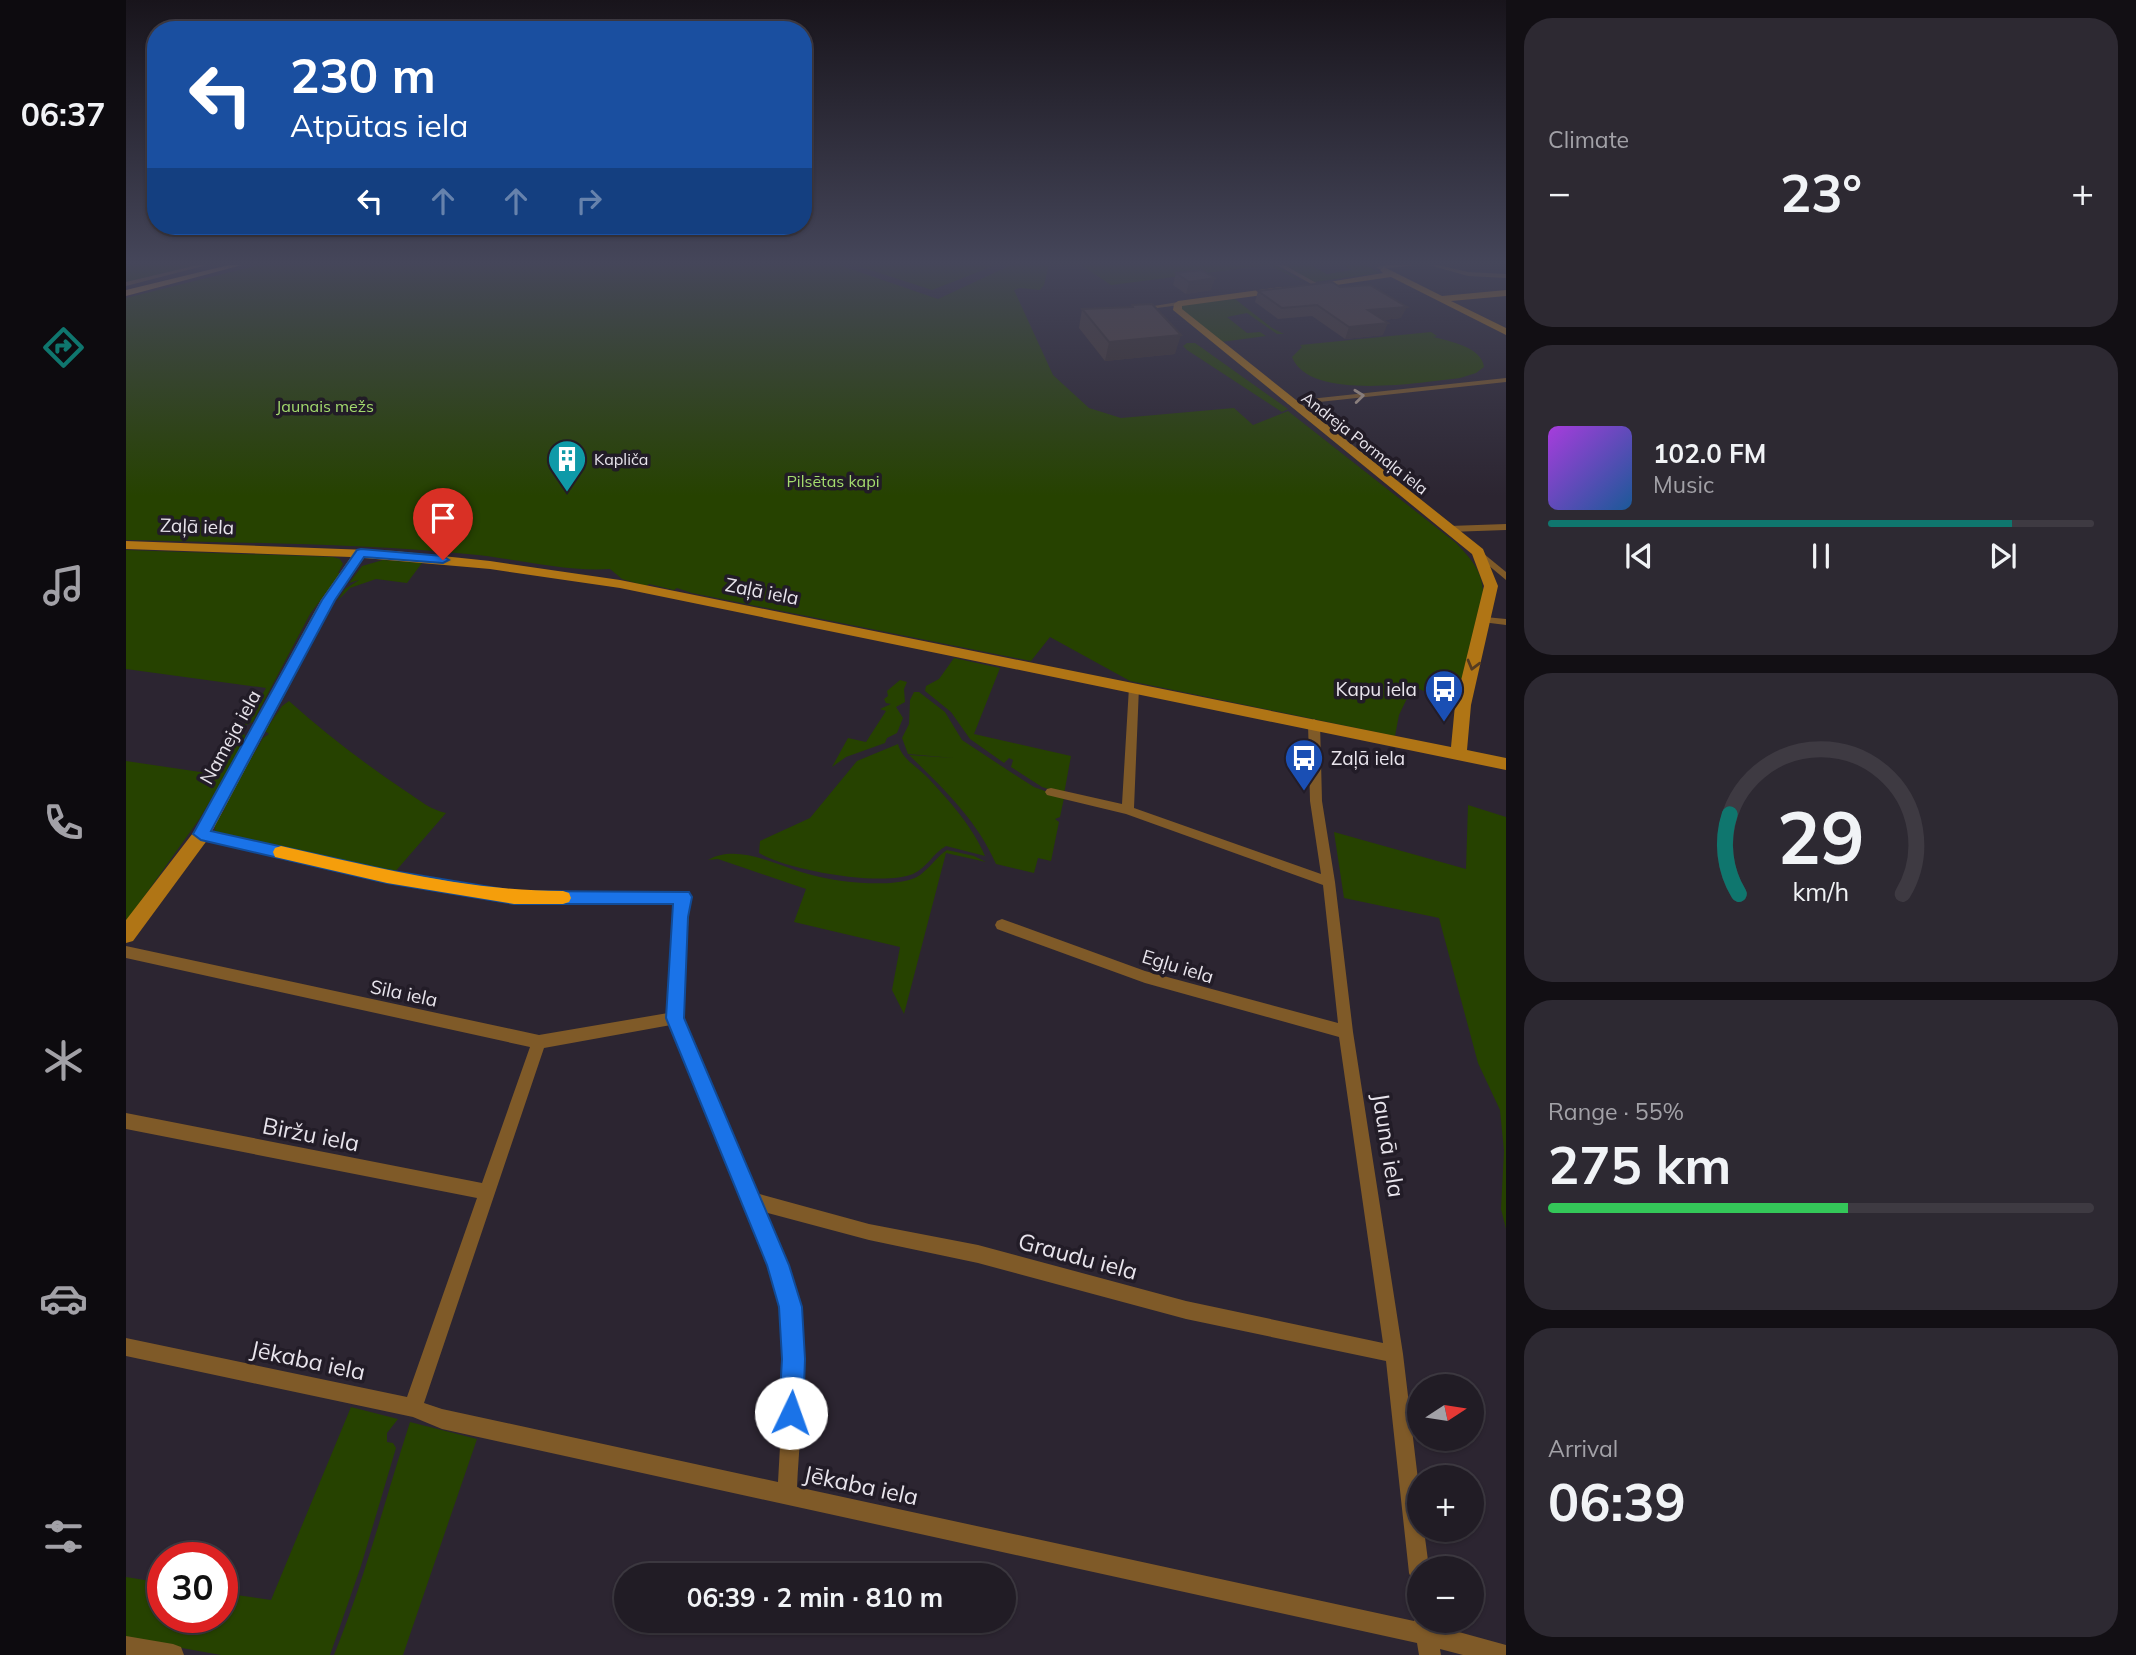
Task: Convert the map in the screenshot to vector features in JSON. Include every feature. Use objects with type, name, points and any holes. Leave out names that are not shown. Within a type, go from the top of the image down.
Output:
[{"type":"street","name":"Andreja Pormaļa iela","points":[[1216,342],[1506,577]]},
{"type":"street","points":[[1291,404],[1506,380]]},
{"type":"street","points":[[1449,529],[1506,527]]},
{"type":"street","name":"Zaļā iela","points":[[126,545],[361,553],[490,565],[620,584],[1506,764]]},
{"type":"street","points":[[1458,754],[1463,705],[1485,621],[1491,586],[1478,552]]},
{"type":"street","name":"Nameja iela","points":[[126,935],[201,834],[328,600],[361,553]]},
{"type":"street","points":[[1485,621],[1506,622]]},
{"type":"street","points":[[1128,810],[1134,687]]},
{"type":"street","name":"Jaunā iela","points":[[1314,723],[1317,801],[1346,1032],[1394,1354],[1417,1556]]},
{"type":"street","points":[[1051,792],[1128,810],[1329,882]]},
{"type":"street","points":[[201,834],[387,877],[514,898],[683,897],[675,1018],[778,1265],[790,1307],[793,1359],[787,1494]]},
{"type":"street","name":"Egļu iela","points":[[1002,925],[1145,977],[1346,1032]]},
{"type":"street","name":"Sila iela","points":[[126,952],[539,1042],[675,1018]]},
{"type":"street","points":[[413,1408],[539,1042]]},
{"type":"street","name":"Biržu iela","points":[[126,1121],[488,1192]]},
{"type":"street","name":"Graudu iela","points":[[752,1200],[869,1232],[978,1254],[1186,1310],[1394,1354]]},
{"type":"street","name":"Jēkaba iela","points":[[126,1347],[413,1408],[442,1419],[1503,1655]]},
{"type":"street","points":[[126,1647],[173,1655]]},
{"type":"green space","name":"Pilsētas kapi","points":[[126,342],[1038,342],[1053,375],[1089,408],[1121,418],[1234,408],[1253,425],[1288,411],[1456,543],[1478,570],[1483,591],[1455,706],[1413,686],[1399,715],[1395,736],[1130,681],[1050,637],[1031,661],[677,588],[674,590],[649,584],[646,586],[622,579],[610,569],[575,568],[425,550],[126,540]]},
{"type":"green space","points":[[1328,342],[1453,342],[1477,354],[1484,367],[1476,373],[1460,378],[1395,385],[1343,384],[1320,380],[1303,371],[1292,357],[1302,347],[1300,345]]},
{"type":"green space","points":[[1195,343],[1288,409],[1282,412],[1187,350],[1183,346]]},
{"type":"green space","points":[[126,550],[333,557],[340,559],[343,564],[338,573],[341,573],[310,614],[253,722],[244,726],[266,688],[126,669]]},
{"type":"green space","points":[[383,560],[422,563],[407,583],[376,579],[350,588],[337,601],[345,589],[359,580],[349,583],[362,566]]},
{"type":"green space","points":[[954,658],[1000,668],[974,734],[1071,756],[1064,794],[1042,787],[1011,767],[1013,760],[1009,758],[1004,763],[970,739],[951,712],[925,691],[926,686],[939,679]]},
{"type":"green space","points":[[900,680],[907,682],[904,689],[905,702],[896,707],[903,718],[897,733],[887,738],[885,743],[846,757],[832,767],[848,738],[866,742],[886,711],[880,709],[891,704],[884,699],[888,696],[887,691]]},
{"type":"green space","points":[[914,692],[919,692],[945,712],[962,740],[1034,787],[1064,798],[1060,817],[1055,819],[1059,822],[1051,861],[1038,858],[1034,873],[996,864],[969,819],[909,755],[954,758],[908,754],[902,738],[909,724],[910,700]]},
{"type":"green space","points":[[289,701],[376,771],[435,810],[446,813],[394,873],[215,834],[215,823],[225,809],[223,807],[263,738],[269,734],[265,731],[282,706]]},
{"type":"green space","points":[[240,732],[245,735],[245,742],[200,818],[126,922],[126,761],[214,774]]},
{"type":"green space","points":[[898,744],[906,758],[926,776],[959,814],[974,834],[985,856],[946,846],[913,874],[880,879],[812,871],[759,853],[760,841],[810,818],[857,761]]},
{"type":"green space","points":[[1468,805],[1506,817],[1506,1229],[1501,1209],[1504,1151],[1500,1110],[1478,1063],[1439,918],[1344,898],[1334,832],[1466,869]]},
{"type":"green space","points":[[947,850],[974,856],[986,862],[946,853],[904,1014],[892,990],[900,947],[794,922],[806,889],[718,859],[708,860],[720,855],[746,855],[822,878],[887,883],[915,878]]},
{"type":"green space","points":[[351,1407],[398,1419],[387,1433],[387,1442],[393,1443],[396,1448],[361,1566],[330,1655],[221,1655],[126,1638],[126,1577],[147,1580],[147,1633],[238,1633],[238,1595],[271,1600]]},
{"type":"green space","points":[[410,1422],[477,1439],[403,1655],[334,1655],[365,1568]]},
{"type":"slow traffic","points":[[281,852],[387,877],[514,898],[563,898]]},
{"type":"place","name":"Kapliča","points":[[567,493]]},
{"type":"place","name":"Kapu iela","points":[[1444,723]]},
{"type":"place","name":"Zaļā iela","points":[[1304,792]]},
{"type":"route","points":[[443,560],[361,553],[328,600],[201,834],[387,877],[514,898],[683,897],[675,1018],[778,1265],[790,1307],[793,1359],[791,1413]]},
{"type":"park label","name":"Jaunais mežs","points":[[325,406]]}]
